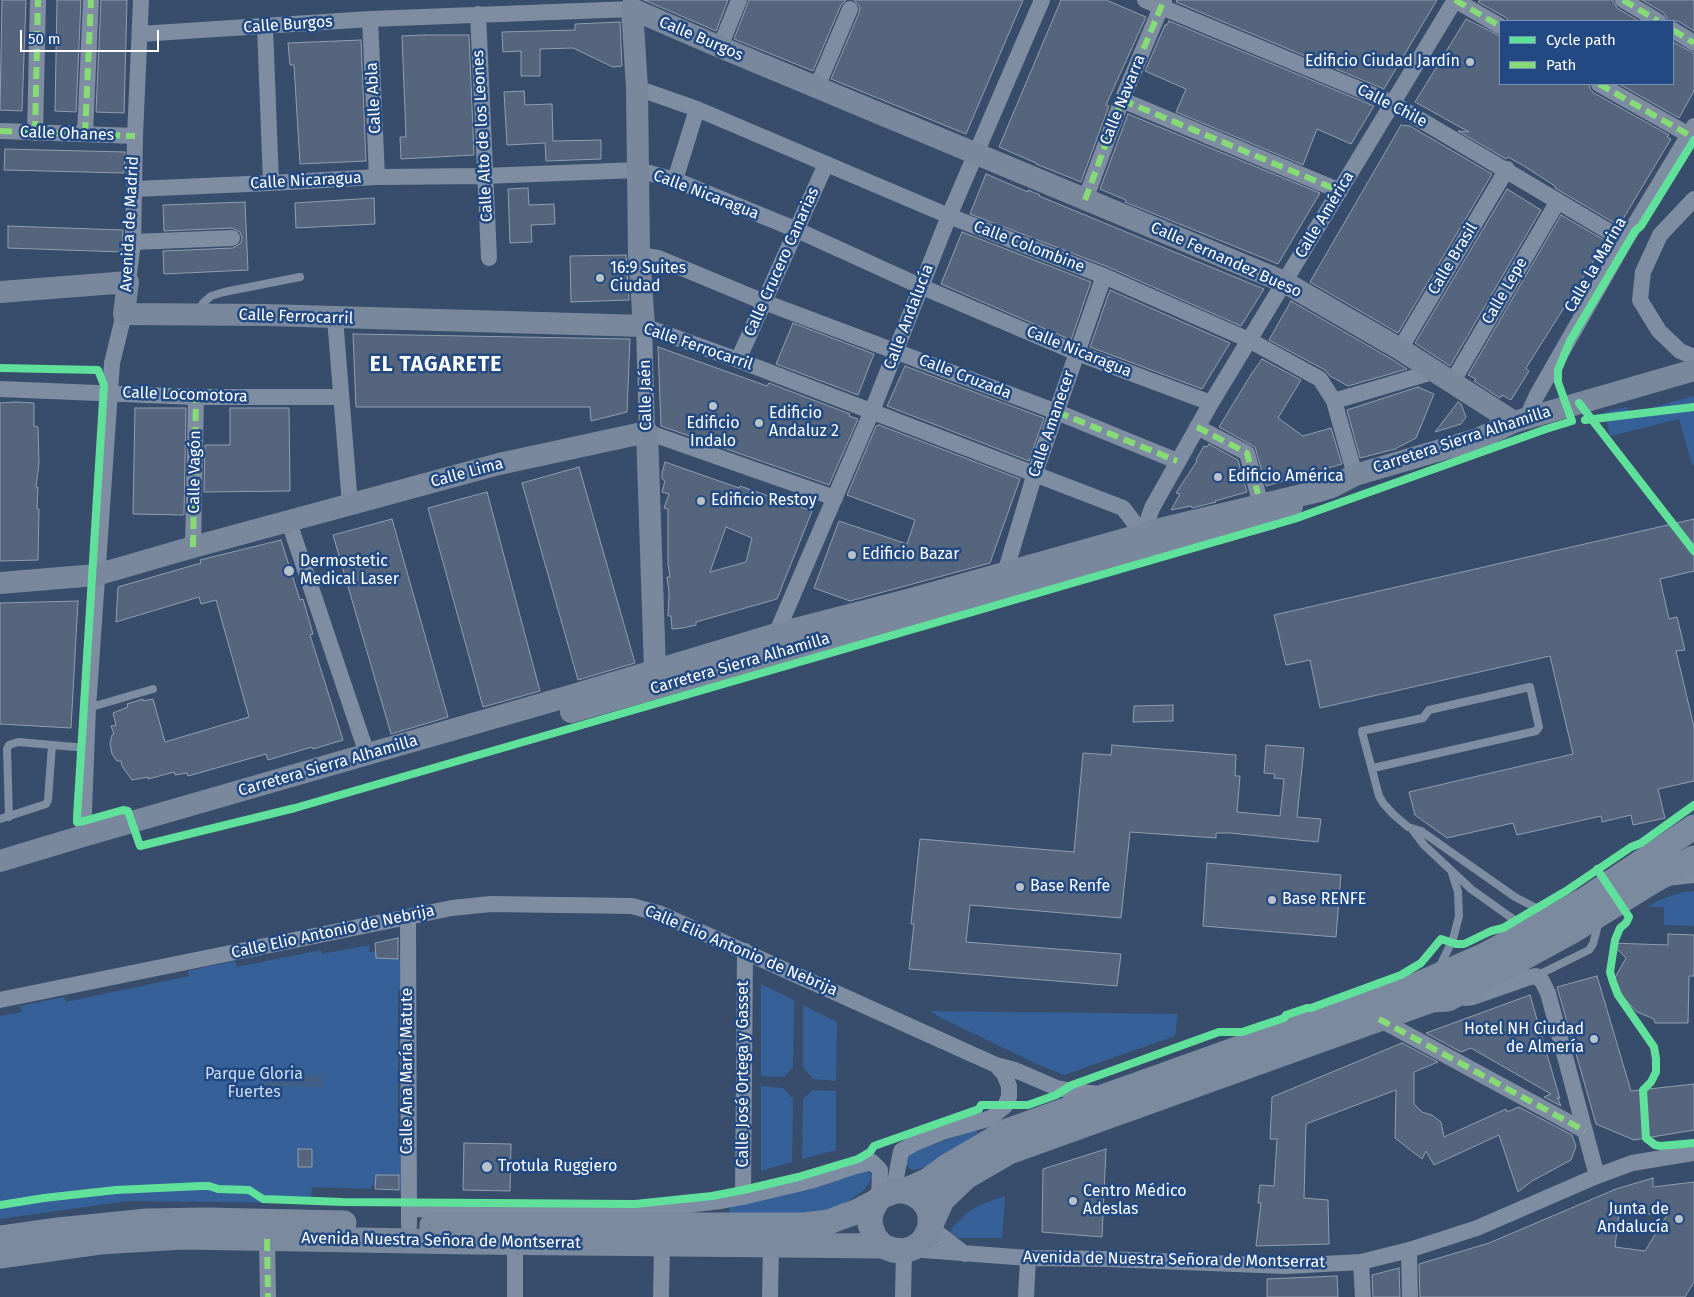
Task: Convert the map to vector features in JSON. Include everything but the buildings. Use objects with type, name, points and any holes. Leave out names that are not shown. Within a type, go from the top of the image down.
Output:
[{"type":"main road","name":"Calle Burgos","points":[[632,4],[720,47],[976,153]]},
{"type":"main road","name":"Calle Jaén","points":[[632,4],[637,88],[639,255],[644,326]]},
{"type":"main road","name":"Calle Fernandez Bueso","points":[[976,153],[1284,282],[1520,421]]},
{"type":"main road","points":[[0,292],[128,282]]},
{"type":"main road","name":"Avenida de Madrid","points":[[124,314],[128,282]]},
{"type":"main road","name":"Calle Ferrocarril","points":[[124,314],[267,315],[644,326]]},
{"type":"main road","name":"Carretera Sierra Alhamilla","points":[[0,861],[573,695],[776,634],[908,600],[1143,534],[1319,491],[1332,487],[1355,475],[1478,439],[1520,421],[1694,370]]},
{"type":"main road","name":"Calle Jaén","points":[[647,432],[655,670]]},
{"type":"main road","name":"Calle Lima","points":[[0,583],[96,575],[499,464],[647,432]]},
{"type":"main road","name":"Carretera Sierra Alhamilla","points":[[0,875],[923,613],[1270,519],[1319,491]]},
{"type":"main road","name":"Carretera Sierra Alhamilla","points":[[1041,581],[1069,565],[1126,546],[1143,534]]},
{"type":"main road","name":"Carretera Sierra Alhamilla","points":[[800,628],[835,628],[899,612],[923,613]]},
{"type":"main road","name":"Carretera Sierra Alhamilla","points":[[558,716],[578,702],[645,680],[655,670]]},
{"type":"main road","points":[[1540,937],[1564,911],[1648,859],[1694,827]]},
{"type":"main road","points":[[930,1226],[930,1215],[927,1206],[913,1194],[889,1195],[871,1212],[870,1224],[874,1236],[899,1249],[921,1243],[926,1236],[942,1200],[966,1177],[1009,1152],[1432,1000],[1448,999],[1540,937],[1601,913],[1694,858]]},
{"type":"main road","name":"Avenida Nuestra Señora de Montserrat","points":[[0,1238],[58,1230],[165,1220],[409,1217],[804,1225],[829,1222],[856,1212],[889,1195],[926,1181],[997,1126],[1111,1094],[1181,1070],[1432,978],[1483,956],[1540,937]]},
{"type":"main road","name":"Avenida Nuestra Señora de Montserrat","points":[[0,1256],[100,1242],[183,1237],[515,1243],[662,1243],[899,1249]]},
{"type":"street","points":[[36,133],[38,0]]},
{"type":"street","points":[[85,134],[91,0]]},
{"type":"street","name":"Avenida de Madrid","points":[[128,282],[133,242],[135,136],[142,0]]},
{"type":"street","points":[[720,47],[739,0]]},
{"type":"street","name":"Calle Andalucía","points":[[776,634],[872,411],[948,216],[1042,0]]},
{"type":"street","name":"Calle Chile","points":[[1145,0],[1162,3],[1392,103],[1625,241]]},
{"type":"street","points":[[1455,0],[1499,25]]},
{"type":"street","name":"Calle América","points":[[1143,534],[1152,508],[1177,461],[1455,0]]},
{"type":"street","points":[[1623,0],[1656,20]]},
{"type":"street","name":"Calle Navarra","points":[[1085,200],[1122,100],[1162,3]]},
{"type":"street","name":"Calle Burgos","points":[[140,34],[632,4]]},
{"type":"street","points":[[818,87],[850,9]]},
{"type":"street","name":"Calle Alto de los Leones","points":[[478,14],[489,258]]},
{"type":"street","name":"Calle Abla","points":[[370,19],[378,177]]},
{"type":"street","points":[[265,26],[271,183]]},
{"type":"street","points":[[1674,31],[1694,43]]},
{"type":"street","points":[[1601,85],[1691,131]]},
{"type":"street","name":"Calle Colombine","points":[[637,88],[697,109],[948,216],[1104,276],[1249,340],[1320,379],[1334,401],[1355,475]]},
{"type":"street","points":[[1122,100],[1340,191]]},
{"type":"street","points":[[675,180],[697,109]]},
{"type":"street","name":"Calle la Marina","points":[[1520,421],[1691,131]]},
{"type":"street","name":"Calle Ohanes","points":[[0,132],[135,136]]},
{"type":"street","name":"Calle Crucero Canarias","points":[[738,360],[826,164]]},
{"type":"street","name":"Calle Nicaragua","points":[[135,189],[378,177],[484,176],[638,170],[675,180],[797,230],[920,286],[1077,352],[1211,403]]},
{"type":"street","name":"Calle Brasil","points":[[1400,349],[1507,170]]},
{"type":"street","points":[[1694,199],[1660,235],[1643,272],[1640,300],[1664,336],[1680,351],[1694,357]]},
{"type":"street","name":"Calle Lepe","points":[[1445,376],[1558,201]]},
{"type":"street","points":[[133,242],[232,238]]},
{"type":"street","name":"Calle Cruzada","points":[[639,255],[658,258],[764,302],[896,350],[1177,461]]},
{"type":"street","name":"Calle Amanecer","points":[[1005,573],[1035,473],[1104,276]]},
{"type":"street","name":"Avenida de Madrid","points":[[83,836],[96,575],[112,363],[124,314]]},
{"type":"street","points":[[335,318],[350,505]]},
{"type":"street","name":"Calle Ferrocarril","points":[[644,326],[738,360],[1123,508],[1143,534]]},
{"type":"street","name":"Calle Jaén","points":[[644,326],[647,432]]},
{"type":"street","points":[[1334,401],[1445,376]]},
{"type":"street","name":"Calle Locomotora","points":[[0,389],[196,397],[340,398]]},
{"type":"street","name":"Calle Vagón","points":[[193,547],[196,397]]},
{"type":"street","points":[[1197,427],[1247,454],[1258,494]]},
{"type":"street","points":[[647,432],[835,498]]},
{"type":"street","points":[[289,522],[367,754]]},
{"type":"street","points":[[1655,880],[1694,875]]},
{"type":"street","name":"Calle Elio Antonio de Nebrija","points":[[0,1000],[452,908],[491,904],[632,906],[661,914],[996,1065],[1015,1070],[1057,1088],[1111,1094]]},
{"type":"street","name":"Calle Ana María Matute","points":[[408,917],[409,1217]]},
{"type":"street","name":"Calle José Ortega y Gasset","points":[[743,1197],[745,951]]},
{"type":"street","points":[[1448,999],[1473,997],[1536,976],[1542,980],[1548,993],[1597,1176]]},
{"type":"street","points":[[1379,1019],[1585,1131]]},
{"type":"street","points":[[889,1195],[894,1188],[901,1151],[914,1143],[942,1132],[997,1126],[992,1118],[1006,1106],[1009,1097],[1009,1086],[996,1065]]},
{"type":"street","name":"Avenida de Nuestra Señora de Montserrat","points":[[899,1249],[1028,1258],[1286,1266],[1361,1262],[1409,1250],[1477,1228],[1597,1176],[1632,1164],[1694,1153]]},
{"type":"street","name":"Avenida Nuestra Señora de Montserrat","points":[[409,1217],[630,1211],[687,1206],[743,1197],[814,1180],[872,1162],[880,1170],[889,1195]]},
{"type":"street","points":[[930,1226],[966,1254]]},
{"type":"street","points":[[267,1239],[268,1297]]},
{"type":"street","points":[[515,1243],[515,1297]]},
{"type":"street","points":[[661,1297],[662,1243]]},
{"type":"street","points":[[770,1297],[771,1245]]},
{"type":"street","points":[[899,1249],[903,1297]]},
{"type":"street","points":[[1409,1250],[1410,1297]]},
{"type":"street","points":[[1026,1297],[1028,1258]]},
{"type":"street","points":[[1361,1262],[1363,1297]]},
{"type":"lane","points":[[198,315],[203,303],[211,296],[300,277]]},
{"type":"lane","points":[[88,708],[154,688]]},
{"type":"lane","points":[[1373,768],[1536,731],[1539,727],[1530,688],[1429,710],[1423,718],[1362,731],[1379,796],[1383,803],[1412,829],[1424,845],[1471,889],[1540,937]]},
{"type":"lane","points":[[9,816],[7,749],[9,745],[18,742],[87,748]]},
{"type":"lane","points":[[0,819],[41,806],[48,800],[52,745]]},
{"type":"lane","points":[[1412,829],[1421,831],[1515,897],[1544,910],[1564,911]]},
{"type":"lane","points":[[1432,978],[1444,960],[1453,939],[1459,916],[1458,892],[1450,869]]},
{"type":"lane","points":[[1536,976],[1589,950],[1593,944],[1601,913]]},
{"type":"green space","points":[[1694,396],[1694,465],[1692,465],[1679,419],[1610,436],[1605,412],[1627,407],[1629,414]]},
{"type":"green space","points":[[1694,891],[1694,926],[1664,925],[1664,907],[1648,907],[1657,901],[1671,896]]},
{"type":"green space","name":"Parque Gloria Fuertes","points":[[370,945],[369,952],[376,952],[376,958],[404,959],[404,990],[398,990],[398,1154],[405,1154],[403,1190],[400,1190],[400,1176],[376,1175],[375,1186],[371,1185],[371,1189],[312,1187],[311,1203],[127,1201],[0,1219],[0,1016],[22,1012],[20,1006],[64,997],[66,1002],[189,976],[188,971],[235,961],[237,967],[321,950],[322,954]]},
{"type":"green space","points":[[761,984],[794,1000],[793,1067],[784,1077],[761,1076]]},
{"type":"green space","points":[[803,1005],[837,1022],[836,1081],[813,1079],[803,1067]]},
{"type":"green space","points":[[930,1011],[1178,1014],[1175,1036],[1064,1075],[1037,1064]]},
{"type":"green space","points":[[761,1086],[783,1088],[793,1099],[792,1162],[761,1171]]},
{"type":"green space","points":[[812,1090],[836,1091],[836,1150],[802,1159],[803,1100]]},
{"type":"green space","points":[[975,1130],[978,1132],[976,1134],[927,1167],[912,1170],[906,1165],[908,1156],[912,1152]]},
{"type":"green space","points":[[868,1169],[872,1177],[865,1189],[845,1204],[820,1213],[730,1214],[729,1207]]},
{"type":"green space","points":[[1005,1196],[1002,1238],[960,1238],[951,1233],[953,1227],[969,1211]]},
{"type":"shaded area","points":[[262,1075],[322,1075],[322,1087],[261,1086]]},
{"type":"marked path","points":[[35,133],[38,0]]},
{"type":"marked path","points":[[85,134],[91,0]]},
{"type":"marked path","points":[[1085,200],[1122,100],[1164,0]]},
{"type":"marked path","points":[[1455,0],[1499,25]]},
{"type":"marked path","points":[[1623,0],[1656,20]]},
{"type":"marked path","points":[[1674,31],[1694,43]]},
{"type":"marked path","points":[[1601,85],[1689,135]]},
{"type":"marked path","points":[[1122,100],[1340,191]]},
{"type":"marked path","points":[[0,131],[135,136]]},
{"type":"marked path","points":[[193,547],[196,397]]},
{"type":"marked path","points":[[1057,412],[1177,461]]},
{"type":"marked path","points":[[1197,427],[1247,453],[1258,494]]},
{"type":"marked path","points":[[1379,1019],[1585,1131]]},
{"type":"marked path","points":[[267,1239],[268,1297]]},
{"type":"cycle path","points":[[0,368],[98,370],[104,385],[77,822],[123,810],[128,811],[140,846],[295,808],[1294,519],[1572,421],[1558,382],[1558,370],[1570,341],[1635,231],[1641,226],[1694,140]]},
{"type":"cycle path","points":[[1579,403],[1694,551]]},
{"type":"cycle path","points":[[1585,420],[1694,407]]},
{"type":"cycle path","points":[[0,1205],[116,1190],[201,1186],[218,1189],[249,1190],[263,1199],[342,1202],[635,1204],[712,1196],[743,1190],[798,1177],[858,1159],[870,1152],[874,1146],[979,1109],[981,1105],[1028,1105],[1056,1095],[1072,1085],[1219,1032],[1242,1032],[1401,975],[1421,963],[1441,939],[1456,944],[1464,944],[1491,931],[1503,928],[1566,891],[1631,847],[1641,843],[1694,805]]},
{"type":"cycle path","points":[[1597,869],[1629,917],[1620,928],[1615,940],[1610,972],[1613,982],[1618,995],[1654,1047],[1656,1072],[1651,1082],[1643,1090],[1646,1138],[1655,1145],[1660,1146],[1694,1143]]},
{"type":"place","name":"Edificio Ciudad Jardín","points":[[1470,62]]},
{"type":"place","name":"16:9 Suites Ciudad","points":[[600,278]]},
{"type":"place","name":"Edificio Indalo","points":[[713,406]]},
{"type":"place","name":"Edificio Andaluz 2","points":[[759,423]]},
{"type":"place","name":"Edificio América","points":[[1218,477]]},
{"type":"place","name":"Edificio Restoy","points":[[701,501]]},
{"type":"place","name":"Edificio Bazar","points":[[852,555]]},
{"type":"place","name":"Dermostetic Medical Laser","points":[[289,571]]},
{"type":"place","name":"Base Renfe","points":[[1020,887]]},
{"type":"place","name":"Base RENFE","points":[[1272,900]]},
{"type":"place","name":"Hotel NH Ciudad de Almería","points":[[1594,1039]]},
{"type":"place","name":"Trotula Ruggiero","points":[[487,1167]]},
{"type":"place","name":"Centro Médico Adeslas","points":[[1073,1201]]},
{"type":"place","name":"Junta de Andalucía","points":[[1679,1219]]},
{"type":"district","name":"EL TAGARETE","points":[[436,365]]}]
